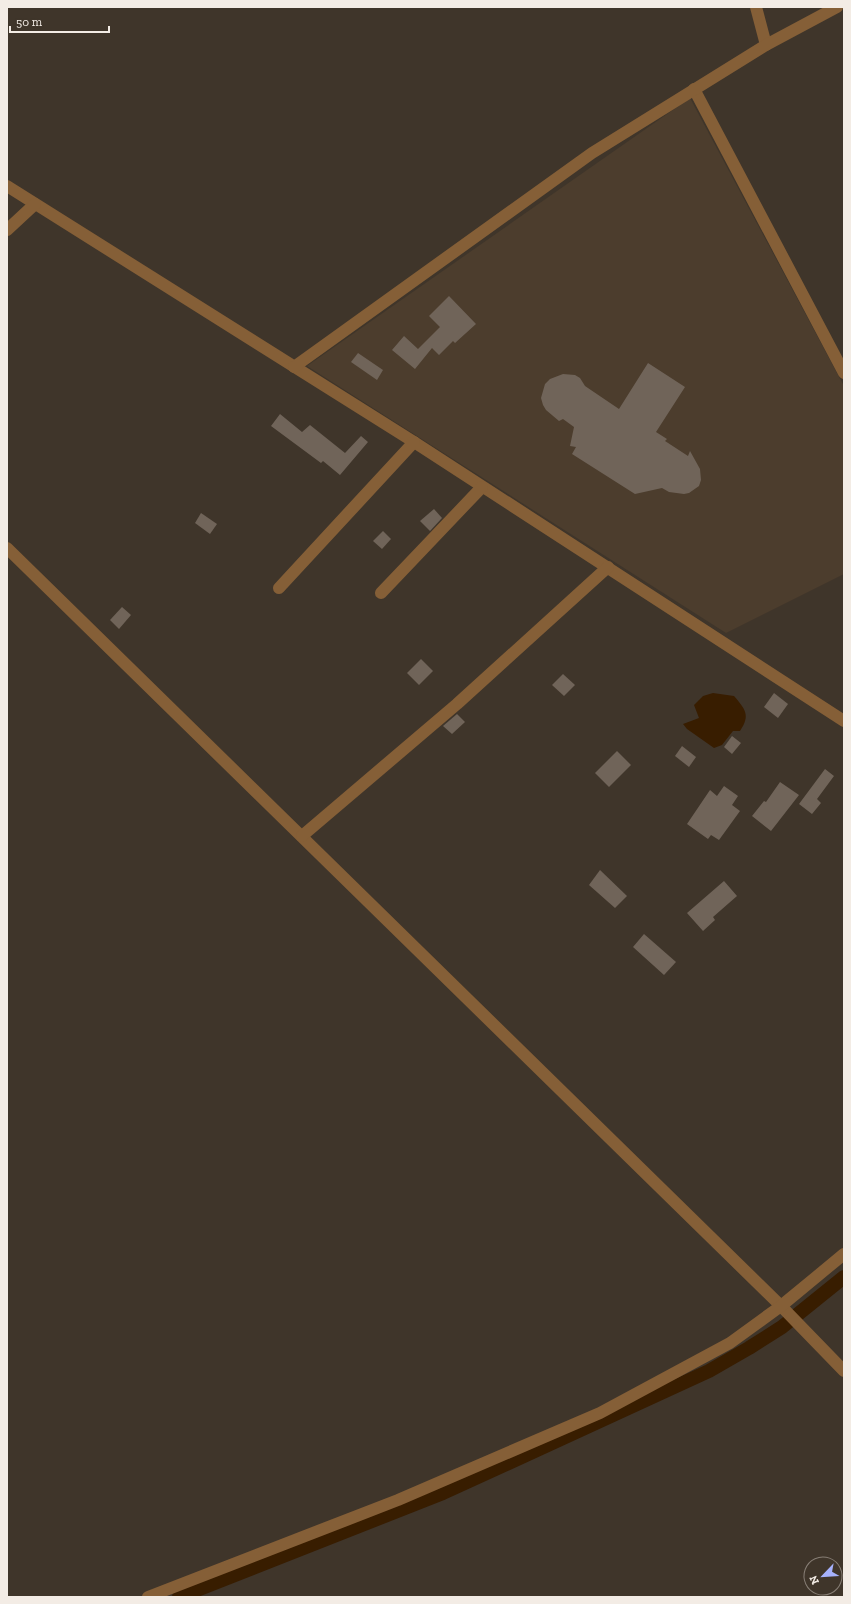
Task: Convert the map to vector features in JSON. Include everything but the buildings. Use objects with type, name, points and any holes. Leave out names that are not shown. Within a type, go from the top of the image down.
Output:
[{"type":"street","points":[[756,7],[766,45]]},
{"type":"street","points":[[294,366],[592,153],[766,45],[837,7]]},
{"type":"street","points":[[694,89],[844,373]]},
{"type":"street","points":[[7,186],[414,442],[844,721]]},
{"type":"street","points":[[7,230],[35,204]]},
{"type":"street","points":[[279,588],[414,442]]},
{"type":"street","points":[[381,593],[482,487]]},
{"type":"street","points":[[7,548],[784,1310],[844,1372]]},
{"type":"street","points":[[302,836],[457,704],[608,567]]},
{"type":"street","points":[[148,1597],[398,1500],[600,1413],[730,1343],[784,1310],[844,1254]]},
{"type":"shaded area","points":[[690,98],[844,386],[844,574],[726,633],[307,366]]},
{"type":"shaded area","points":[[713,693],[734,696],[744,709],[746,716],[740,731],[733,731],[722,745],[714,748],[687,729],[683,724],[699,718],[694,705],[703,696]]},
{"type":"waterway","points":[[179,1597],[443,1493],[709,1371],[782,1327],[844,1277]]}]
